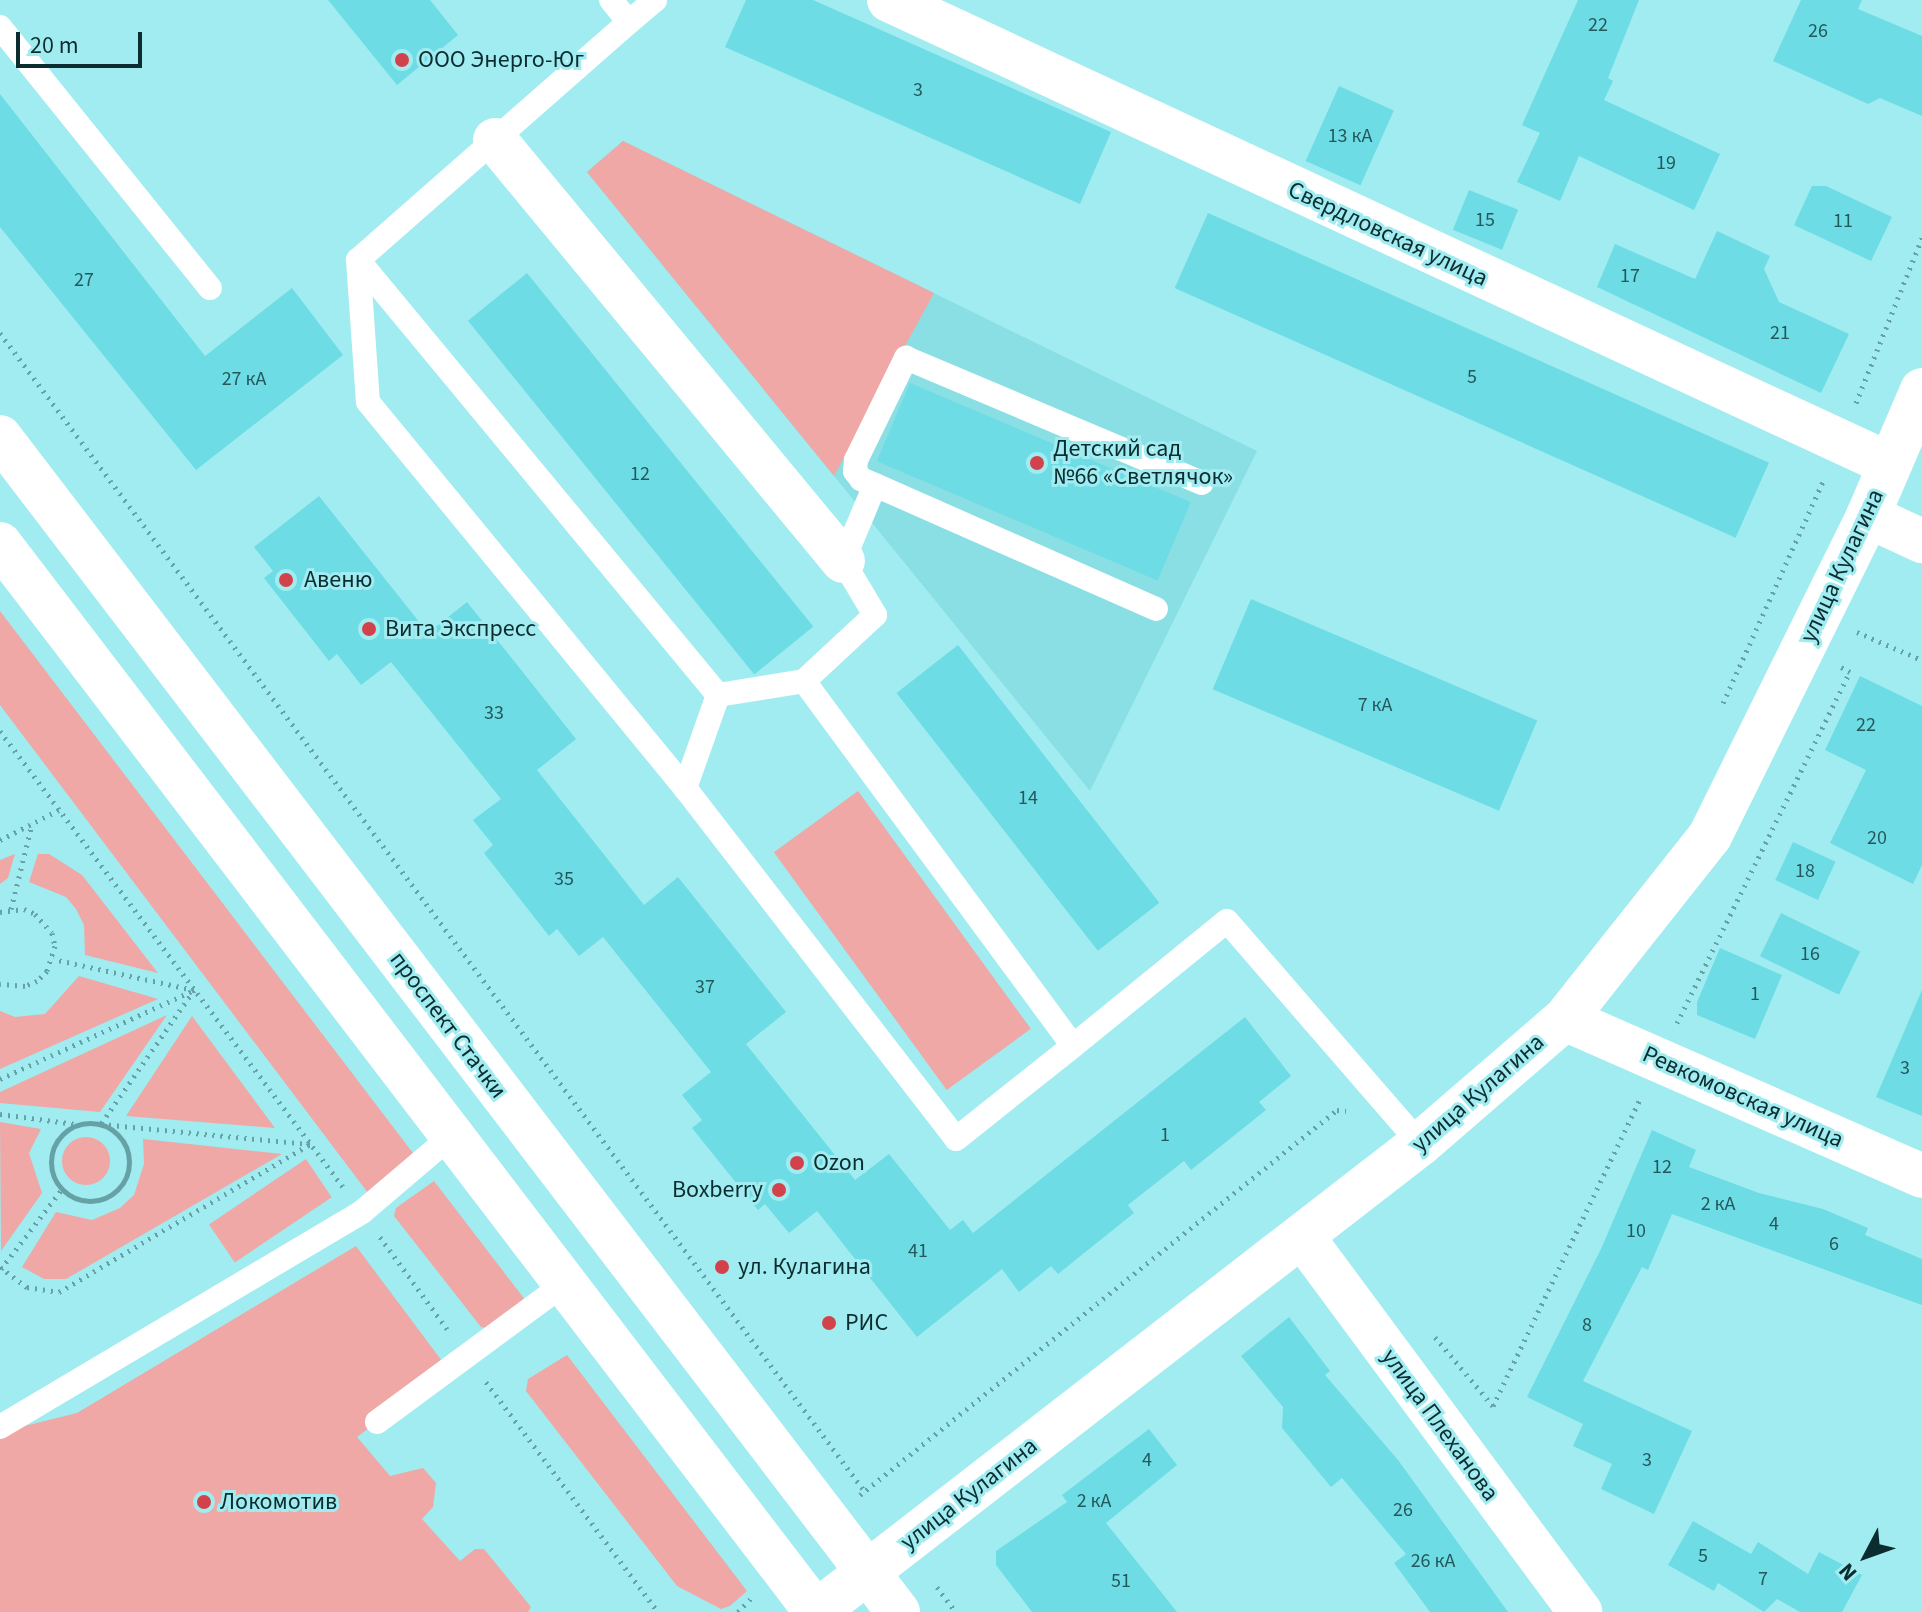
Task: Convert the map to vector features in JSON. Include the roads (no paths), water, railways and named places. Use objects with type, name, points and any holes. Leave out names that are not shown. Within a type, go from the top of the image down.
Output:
[{"type":"street","name":"Свердловская улица","points":[[889,0],[1889,464]]},
{"type":"street","points":[[495,140],[843,561]]},
{"type":"street","name":"улица Кулагина","points":[[816,1612],[1302,1236],[1408,1130],[1565,1019],[1710,836],[1868,516],[1922,390]]},
{"type":"street","name":"проспект Стачки","points":[[0,437],[898,1612]]},
{"type":"street","points":[[1868,516],[1922,541]]},
{"type":"street","points":[[0,544],[563,1285],[816,1612]]},
{"type":"street","name":"Ревкомовская улица","points":[[1565,1019],[1922,1176]]},
{"type":"street","name":"улица Плеханова","points":[[1302,1236],[1568,1596]]},
{"type":"street","points":[[1568,1596],[1607,1612]]},
{"type":"lane","points":[[611,0],[629,22]]},
{"type":"lane","points":[[358,260],[655,0]]},
{"type":"lane","points":[[0,27],[210,288]]},
{"type":"lane","points":[[358,260],[718,695]]},
{"type":"lane","points":[[358,260],[368,402],[685,788],[956,1139],[1227,921],[1408,1130]]},
{"type":"lane","points":[[1156,609],[861,479],[855,471],[856,460],[906,358],[1202,483]]},
{"type":"lane","points":[[718,695],[804,681],[875,615],[871,599],[843,561],[875,485]]},
{"type":"lane","points":[[804,681],[1073,1046]]},
{"type":"lane","points":[[685,788],[718,695]]},
{"type":"lane","points":[[0,1427],[362,1212],[450,1137]]},
{"type":"lane","points":[[377,1422],[563,1285]]},
{"type":"place","name":"ООО Энерго-Юг","points":[[402,60]]},
{"type":"place","name":"Детский сад №66 «Светлячок»","points":[[1037,463]]},
{"type":"place","name":"Авеню","points":[[286,580]]},
{"type":"place","name":"Вита Экспресс","points":[[369,629]]},
{"type":"place","name":"Ozon","points":[[797,1163]]},
{"type":"place","name":"Boxberry","points":[[779,1190]]},
{"type":"place","name":"ул. Кулагина","points":[[722,1267]]},
{"type":"place","name":"РИС","points":[[829,1323]]},
{"type":"place","name":"Локомотив","points":[[204,1502]]}]
